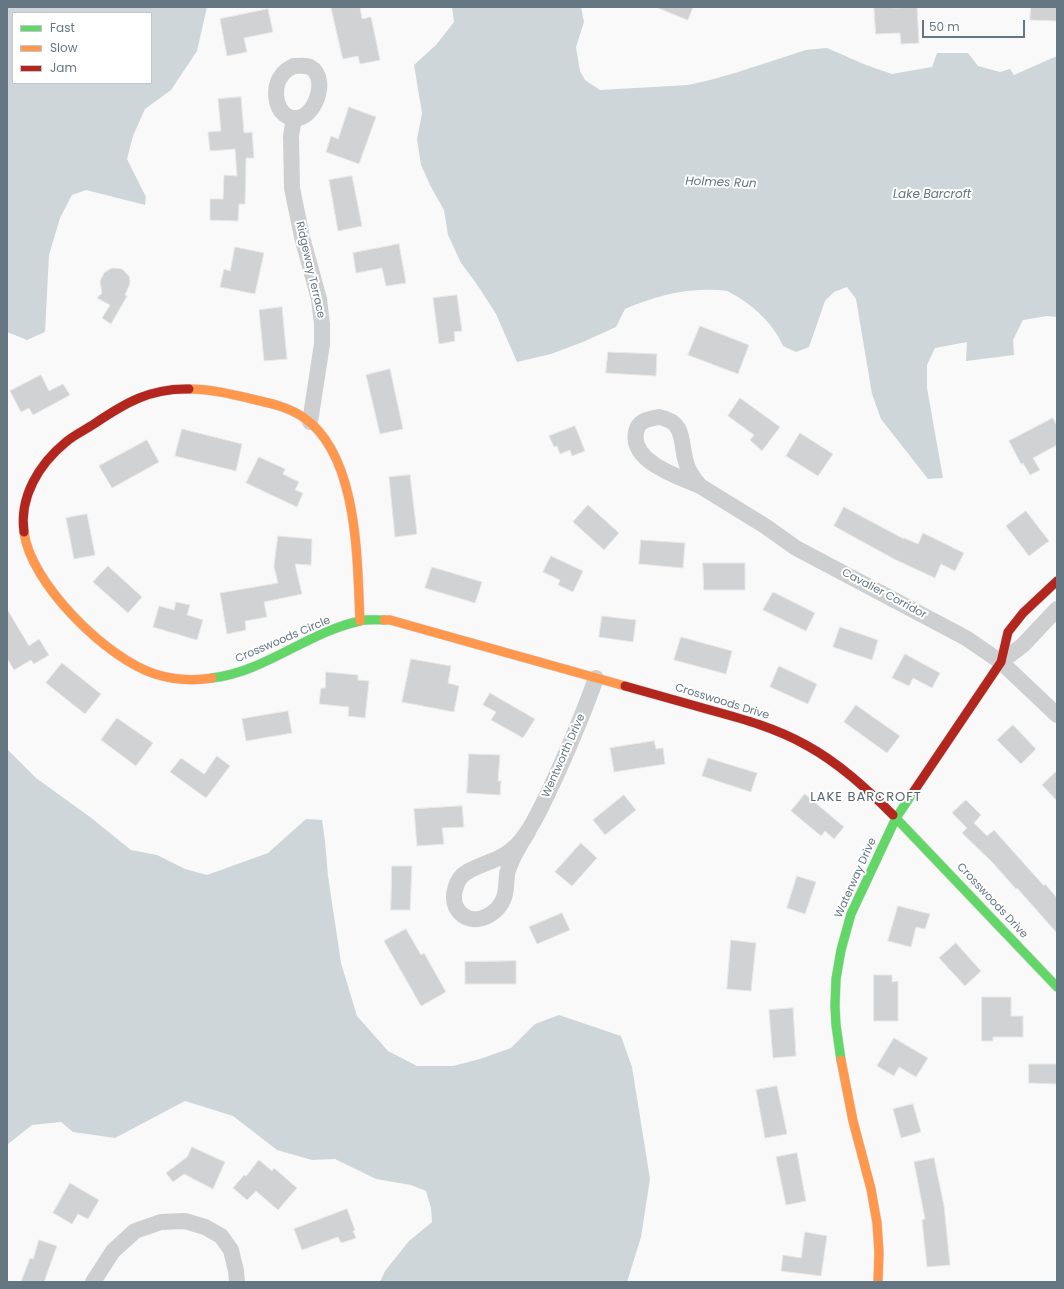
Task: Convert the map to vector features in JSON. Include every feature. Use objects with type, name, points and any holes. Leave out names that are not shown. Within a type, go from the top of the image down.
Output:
[{"type":"street","name":"Ridgeway Terrace","points":[[294,118],[291,136],[292,188],[302,237],[319,299],[322,324],[322,344],[310,422]]},
{"type":"street","name":"Crosswoods Circle","points":[[177,388],[201,389],[244,396],[279,405],[296,412],[310,422],[323,435],[341,470],[353,520],[360,621],[319,635],[262,663],[220,678],[181,680],[166,678],[143,670],[122,659],[103,646],[87,631],[41,578],[30,557],[24,537],[22,520],[25,502],[31,484],[50,457],[66,442],[120,406],[138,397],[158,391],[177,388]]},
{"type":"street","name":"Cavalier Corridor","points":[[700,486],[692,476],[686,462],[682,437],[675,424],[669,419],[660,417],[649,418],[642,422],[637,427],[635,434],[642,455],[650,463],[700,486],[765,526],[796,548],[966,638],[1001,662],[1057,716]]},
{"type":"street","name":"Waterway Drive","points":[[878,1282],[879,1252],[877,1223],[871,1189],[853,1121],[842,1067],[835,1012],[836,979],[841,950],[851,914],[896,818],[1001,662],[1008,632],[1023,613],[1057,581]]},
{"type":"street","points":[[1001,662],[1023,645],[1057,609]]},
{"type":"street","name":"Crosswoods Drive","points":[[360,621],[374,619],[390,620],[739,718],[770,728],[800,742],[827,757],[844,770],[896,818],[1057,987]]},
{"type":"street","name":"Wentworth Drive","points":[[528,832],[517,845],[503,857],[467,872],[457,883],[454,893],[454,900],[457,909],[464,916],[473,919],[486,918],[496,911],[503,901],[508,871],[513,858],[528,832],[557,774],[596,678]]},
{"type":"street","points":[[93,1282],[113,1251],[135,1231],[161,1222],[185,1221],[205,1227],[221,1236],[231,1250],[236,1270],[237,1282]]},
{"type":"water","points":[[7,7],[207,7],[197,51],[171,90],[145,109],[133,136],[127,159],[146,197],[145,205],[86,190],[72,195],[60,218],[49,255],[45,332],[27,340],[7,332]]},
{"type":"water","name":"Lake Barcroft","points":[[452,7],[581,7],[584,22],[576,47],[580,71],[585,80],[600,90],[688,85],[735,73],[806,50],[827,48],[866,65],[892,74],[932,67],[937,53],[968,53],[978,66],[1000,72],[1010,69],[1014,75],[1057,56],[1057,317],[1047,316],[1023,320],[1013,340],[1014,355],[966,361],[967,342],[935,348],[927,365],[927,388],[943,478],[928,479],[881,419],[872,394],[856,299],[847,287],[834,292],[825,301],[809,347],[796,352],[783,346],[770,324],[758,312],[738,297],[727,291],[721,290],[692,290],[658,297],[625,309],[616,327],[551,354],[517,362],[496,314],[461,263],[448,235],[444,210],[421,165],[417,139],[422,113],[414,65],[436,45],[454,22]]},
{"type":"water","points":[[7,749],[36,778],[90,817],[131,850],[157,855],[185,869],[207,875],[268,853],[306,819],[322,820],[328,876],[341,963],[357,1016],[388,1051],[417,1066],[453,1066],[480,1059],[511,1048],[535,1024],[559,1015],[621,1036],[632,1067],[650,1179],[641,1237],[627,1282],[380,1282],[385,1271],[409,1241],[432,1222],[431,1208],[426,1191],[411,1185],[376,1179],[335,1159],[312,1160],[277,1150],[233,1116],[185,1101],[115,1138],[73,1132],[61,1122],[32,1125],[8,1144],[7,1152]]},
{"type":"building","points":[[331,7],[360,7],[362,19],[371,17],[380,60],[360,64],[358,56],[343,59]]},
{"type":"building","points":[[656,7],[693,7],[688,20]]},
{"type":"building","points":[[874,7],[917,7],[919,43],[901,44],[900,33],[876,34]]},
{"type":"building","points":[[1031,7],[1057,7],[1057,21],[1030,20]]},
{"type":"building","points":[[268,9],[273,32],[244,38],[247,52],[227,56],[220,19]]},
{"type":"building","points":[[241,97],[244,133],[252,132],[254,158],[246,158],[245,204],[239,204],[238,221],[210,220],[210,199],[223,199],[224,175],[237,176],[235,149],[210,151],[208,132],[221,131],[218,99]]},
{"type":"building","points":[[349,107],[376,117],[359,164],[326,152],[331,136],[338,139]]},
{"type":"building","points":[[352,176],[362,226],[338,231],[329,180]]},
{"type":"building","points":[[399,244],[406,283],[386,286],[382,268],[356,273],[353,253]]},
{"type":"building","points":[[235,247],[264,253],[255,294],[220,287],[224,269],[230,271]]},
{"type":"building","points":[[112,268],[122,269],[129,276],[130,281],[125,295],[127,296],[111,324],[102,318],[110,305],[97,298],[102,293],[100,281],[104,273]]},
{"type":"building","points":[[457,295],[462,331],[454,332],[455,341],[439,344],[433,298]]},
{"type":"building","points":[[282,307],[287,359],[264,361],[259,310]]},
{"type":"building","points":[[700,326],[749,345],[738,374],[688,355]]},
{"type":"building","points":[[608,352],[657,354],[656,376],[606,373]]},
{"type":"building","points":[[390,369],[403,429],[380,434],[366,375]]},
{"type":"building","points":[[41,375],[49,391],[63,384],[70,395],[33,415],[29,408],[21,412],[10,391]]},
{"type":"building","points":[[740,398],[780,427],[762,451],[750,440],[754,435],[728,416]]},
{"type":"building","points":[[1053,418],[1057,426],[1057,445],[1033,458],[1040,470],[1030,475],[1023,463],[1021,464],[1009,441]]},
{"type":"building","points":[[575,426],[585,451],[572,456],[570,450],[560,454],[557,446],[554,447],[549,436]]},
{"type":"building","points":[[182,429],[242,444],[236,471],[175,456]]},
{"type":"building","points":[[800,433],[833,454],[818,476],[786,456]]},
{"type":"building","points":[[147,440],[159,462],[112,488],[99,466]]},
{"type":"building","points":[[259,457],[285,469],[283,474],[299,482],[295,490],[303,493],[297,507],[246,483]]},
{"type":"building","points":[[410,475],[417,534],[395,537],[389,477]]},
{"type":"building","points":[[588,505],[619,533],[604,550],[573,522]]},
{"type":"building","points":[[844,507],[904,539],[918,544],[923,533],[964,553],[955,571],[941,564],[935,578],[894,559],[834,526]]},
{"type":"building","points":[[1026,511],[1049,541],[1029,556],[1006,526]]},
{"type":"building","points":[[87,514],[95,555],[74,559],[66,518]]},
{"type":"building","points":[[278,536],[312,539],[311,565],[295,564],[302,594],[264,602],[267,617],[245,621],[246,630],[227,634],[220,593],[278,583],[274,567]]},
{"type":"building","points":[[641,540],[685,543],[683,568],[639,564]]},
{"type":"building","points":[[551,556],[583,571],[573,592],[558,585],[560,580],[543,572]]},
{"type":"building","points":[[703,563],[745,563],[745,590],[704,590]]},
{"type":"building","points":[[108,566],[142,597],[128,613],[93,582]]},
{"type":"building","points":[[432,567],[482,582],[475,603],[425,588]]},
{"type":"building","points":[[773,592],[815,613],[806,631],[763,610]]},
{"type":"building","points":[[176,602],[190,605],[187,615],[203,620],[197,640],[153,627],[159,606],[174,610]]},
{"type":"building","points":[[7,609],[29,646],[39,639],[49,655],[34,664],[31,660],[14,670],[7,658]]},
{"type":"building","points":[[602,616],[636,620],[633,642],[599,637]]},
{"type":"building","points":[[840,627],[878,640],[872,660],[833,647]]},
{"type":"building","points":[[681,637],[732,651],[726,674],[674,660]]},
{"type":"building","points":[[905,654],[940,673],[932,688],[913,678],[909,686],[892,678]]},
{"type":"building","points":[[411,659],[451,666],[448,683],[459,686],[454,712],[402,702]]},
{"type":"building","points":[[62,663],[101,694],[85,714],[46,683]]},
{"type":"building","points":[[779,666],[817,684],[808,704],[770,687]]},
{"type":"building","points":[[326,672],[358,675],[358,680],[369,681],[365,718],[348,716],[349,707],[319,704],[321,688],[325,688]]},
{"type":"building","points":[[490,693],[535,719],[523,738],[491,720],[496,712],[483,705]]},
{"type":"building","points":[[856,705],[900,736],[887,753],[844,722]]},
{"type":"building","points":[[288,711],[292,733],[246,741],[242,719]]},
{"type":"building","points":[[117,718],[153,743],[136,766],[101,740]]},
{"type":"building","points":[[1013,725],[1036,749],[1021,764],[997,740]]},
{"type":"building","points":[[654,741],[656,749],[663,748],[665,764],[614,772],[610,748]]},
{"type":"building","points":[[469,754],[500,755],[498,781],[501,781],[500,795],[467,793]]},
{"type":"building","points":[[217,756],[230,766],[206,798],[170,772],[181,758],[204,774]]},
{"type":"building","points":[[708,758],[757,773],[751,792],[702,776]]},
{"type":"building","points":[[1057,771],[1057,801],[1042,785]]},
{"type":"building","points":[[805,794],[844,827],[834,839],[825,831],[821,836],[791,811]]},
{"type":"building","points":[[624,795],[636,810],[605,835],[593,820]]},
{"type":"building","points":[[966,800],[981,815],[974,823],[987,836],[994,830],[1044,886],[1045,884],[1057,898],[1057,933],[1017,888],[1016,889],[993,863],[962,833],[967,828],[952,813]]},
{"type":"building","points":[[462,806],[464,827],[442,828],[444,844],[417,846],[414,809]]},
{"type":"building","points":[[581,843],[597,858],[572,886],[555,872]]},
{"type":"building","points":[[392,866],[412,866],[410,910],[391,910]]},
{"type":"building","points":[[797,876],[816,882],[805,914],[787,908]]},
{"type":"building","points":[[898,906],[930,914],[925,929],[916,927],[911,947],[888,941]]},
{"type":"building","points":[[562,913],[570,930],[537,944],[529,927]]},
{"type":"building","points":[[406,929],[421,955],[424,953],[446,992],[421,1006],[384,941]]},
{"type":"building","points":[[731,940],[756,943],[751,991],[727,989]]},
{"type":"building","points":[[956,943],[981,971],[965,986],[939,958]]},
{"type":"building","points":[[516,961],[516,984],[465,984],[465,962]]},
{"type":"building","points":[[874,975],[892,975],[892,982],[898,981],[898,1021],[874,1021]]},
{"type":"building","points":[[982,997],[1011,997],[1011,1016],[1023,1016],[1023,1037],[993,1037],[993,1041],[982,1041]]},
{"type":"building","points":[[793,1008],[796,1056],[773,1058],[769,1010]]},
{"type":"building","points":[[894,1038],[928,1058],[916,1077],[899,1067],[894,1076],[877,1066]]},
{"type":"building","points":[[1029,1064],[1057,1064],[1057,1084],[1029,1083]]},
{"type":"building","points":[[777,1086],[787,1134],[765,1138],[756,1090]]},
{"type":"building","points":[[913,1104],[921,1132],[901,1138],[893,1109]]},
{"type":"building","points":[[192,1147],[225,1162],[213,1189],[184,1174],[173,1182],[166,1173],[187,1157]]},
{"type":"building","points":[[797,1153],[806,1201],[786,1205],[776,1157]]},
{"type":"building","points":[[934,1158],[944,1206],[950,1265],[927,1267],[922,1220],[925,1219],[914,1162]]},
{"type":"building","points":[[259,1160],[272,1171],[274,1168],[297,1188],[278,1210],[256,1191],[247,1200],[233,1188],[244,1175],[246,1176]]},
{"type":"building","points":[[70,1183],[99,1200],[88,1219],[78,1214],[72,1224],[53,1213]]},
{"type":"building","points":[[347,1209],[355,1230],[353,1231],[356,1238],[341,1243],[338,1237],[302,1250],[294,1229]]},
{"type":"building","points":[[805,1232],[827,1236],[821,1276],[781,1271],[783,1255],[801,1258]]},
{"type":"building","points":[[39,1240],[57,1246],[44,1282],[21,1282],[30,1258],[33,1259]]},
{"type":"traffic: fast","points":[[212,678],[250,668],[341,626],[363,620],[384,620]]},
{"type":"traffic: fast","points":[[841,1060],[835,1006],[836,979],[841,950],[851,914],[896,818],[914,791]]},
{"type":"traffic: fast","points":[[893,815],[1057,987]]},
{"type":"traffic: slow","points":[[189,389],[220,392],[279,406],[303,417],[321,434],[335,456],[345,482],[355,540],[358,569],[360,621]]},
{"type":"traffic: slow","points":[[24,532],[29,552],[40,574],[55,595],[94,636],[115,653],[136,666],[169,678],[212,678]]},
{"type":"traffic: slow","points":[[384,620],[390,620],[625,686]]},
{"type":"traffic: slow","points":[[841,1060],[853,1121],[871,1189],[877,1223],[879,1252],[878,1282]]},
{"type":"traffic: jam","points":[[24,532],[23,519],[25,506],[33,482],[47,460],[66,442],[127,403],[138,398],[162,391],[189,389]]},
{"type":"traffic: jam","points":[[914,791],[1001,662],[1008,632],[1023,613],[1057,581]]},
{"type":"traffic: jam","points":[[625,686],[747,721],[795,739],[818,752],[841,768],[863,786],[893,815]]},
{"type":"district","name":"LAKE BARCROFT","points":[[866,798]]},
{"type":"water label","name":"Holmes Run","points":[[721,183]]}]
